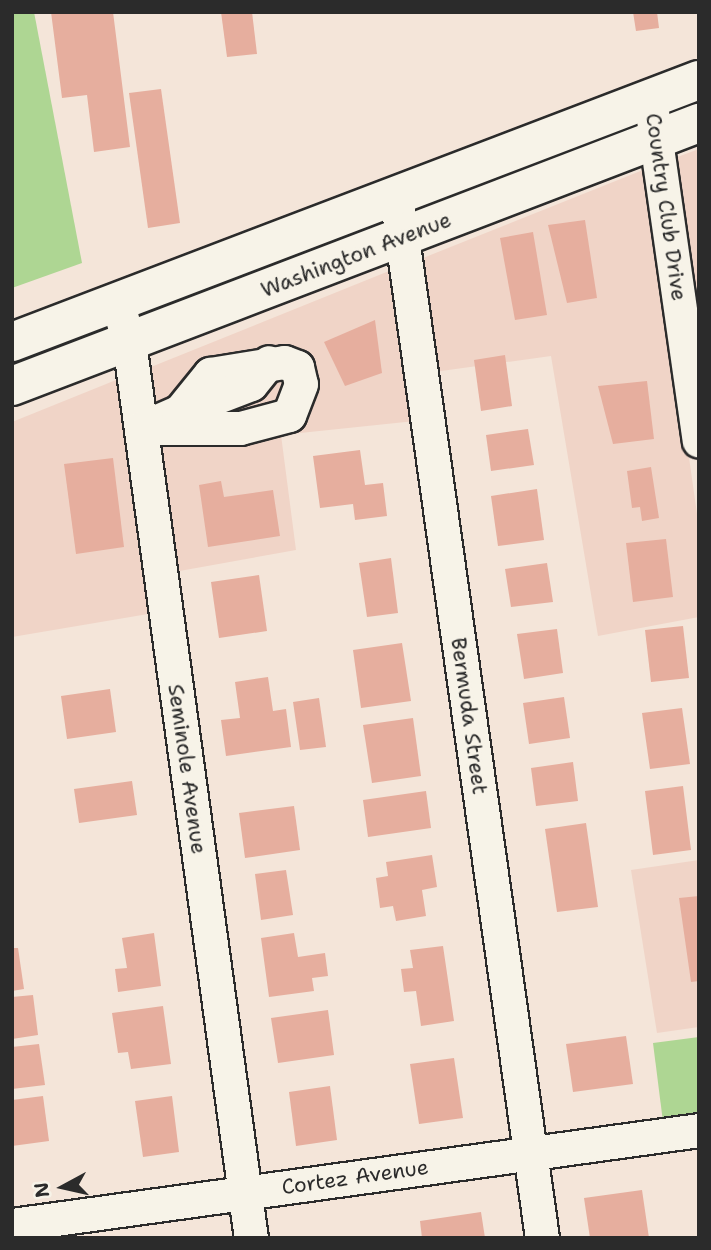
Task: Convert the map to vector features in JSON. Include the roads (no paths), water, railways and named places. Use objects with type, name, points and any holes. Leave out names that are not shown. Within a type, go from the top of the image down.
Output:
[{"type":"main road","name":"Washington Avenue","points":[[12,342],[699,80]]},
{"type":"main road","name":"Washington Avenue","points":[[12,386],[699,123]]},
{"type":"street","name":"Country Club Drive","points":[[650,98],[699,440]]},
{"type":"street","name":"Bermuda Street","points":[[396,195],[542,1238]]},
{"type":"street","name":"Seminole Avenue","points":[[117,302],[129,342],[251,1238]]},
{"type":"street","points":[[268,362],[297,367],[298,400],[289,415],[240,428],[141,428],[178,412],[210,374],[268,362]]},
{"type":"street","name":"Cortez Avenue","points":[[12,1225],[699,1130]]}]
